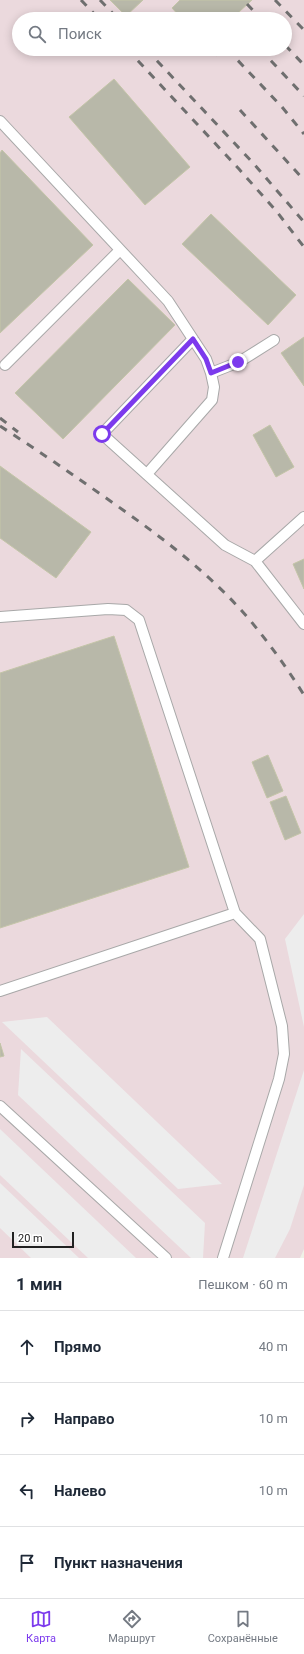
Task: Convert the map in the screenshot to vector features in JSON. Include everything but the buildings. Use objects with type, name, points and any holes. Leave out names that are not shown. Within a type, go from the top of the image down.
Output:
[{"type":"lane","points":[[0,121],[168,301],[206,359],[214,387],[212,400],[147,474]]},
{"type":"lane","points":[[5,365],[120,250]]},
{"type":"lane","points":[[193,339],[102,434],[225,545],[255,561],[304,624]]},
{"type":"lane","points":[[211,373],[238,362],[274,340]]},
{"type":"lane","points":[[255,561],[304,517]]},
{"type":"lane","points":[[1,616],[108,609],[126,610],[139,620],[235,913],[260,939],[282,1026],[284,1054],[279,1079],[223,1258]]},
{"type":"lane","points":[[0,991],[235,913]]},
{"type":"lane","points":[[0,1106],[166,1258]]},
{"type":"shaded area","points":[[0,0],[304,0],[304,1249],[300,1258],[0,1258]]},
{"type":"shaded area","points":[[304,914],[304,1027],[285,939]]},
{"type":"shaded area","points":[[47,1017],[222,1184],[178,1189],[2,1022]]},
{"type":"shaded area","points":[[21,1049],[205,1223],[203,1258],[191,1258],[18,1095]]},
{"type":"shaded area","points":[[304,1070],[304,1185],[290,1229],[275,1258],[243,1258]]},
{"type":"shaded area","points":[[0,1129],[136,1258],[88,1258],[0,1175]]},
{"type":"shaded area","points":[[0,1183],[79,1258],[31,1258],[0,1228]]},
{"type":"railway","points":[[81,0],[92,12]]},
{"type":"railway","points":[[100,0],[111,12]]},
{"type":"railway","points":[[275,0],[287,12]]},
{"type":"railway","points":[[247,4],[254,12]]},
{"type":"railway","points":[[292,18],[304,30]]},
{"type":"railway","points":[[292,52],[304,65]]},
{"type":"railway","points":[[134,56],[239,169],[277,212],[304,247]]},
{"type":"railway","points":[[153,56],[254,164],[304,222]]},
{"type":"railway","points":[[234,56],[282,107],[304,134]]},
{"type":"railway","points":[[267,56],[304,96]]},
{"type":"railway","points":[[240,110],[304,180]]},
{"type":"railway","points":[[0,418],[18,432]]},
{"type":"railway","points":[[0,426],[62,467],[140,522],[205,574],[235,603],[264,637],[304,695]]},
{"type":"route","points":[[102,434],[193,339],[206,359],[211,373],[238,362]]}]
